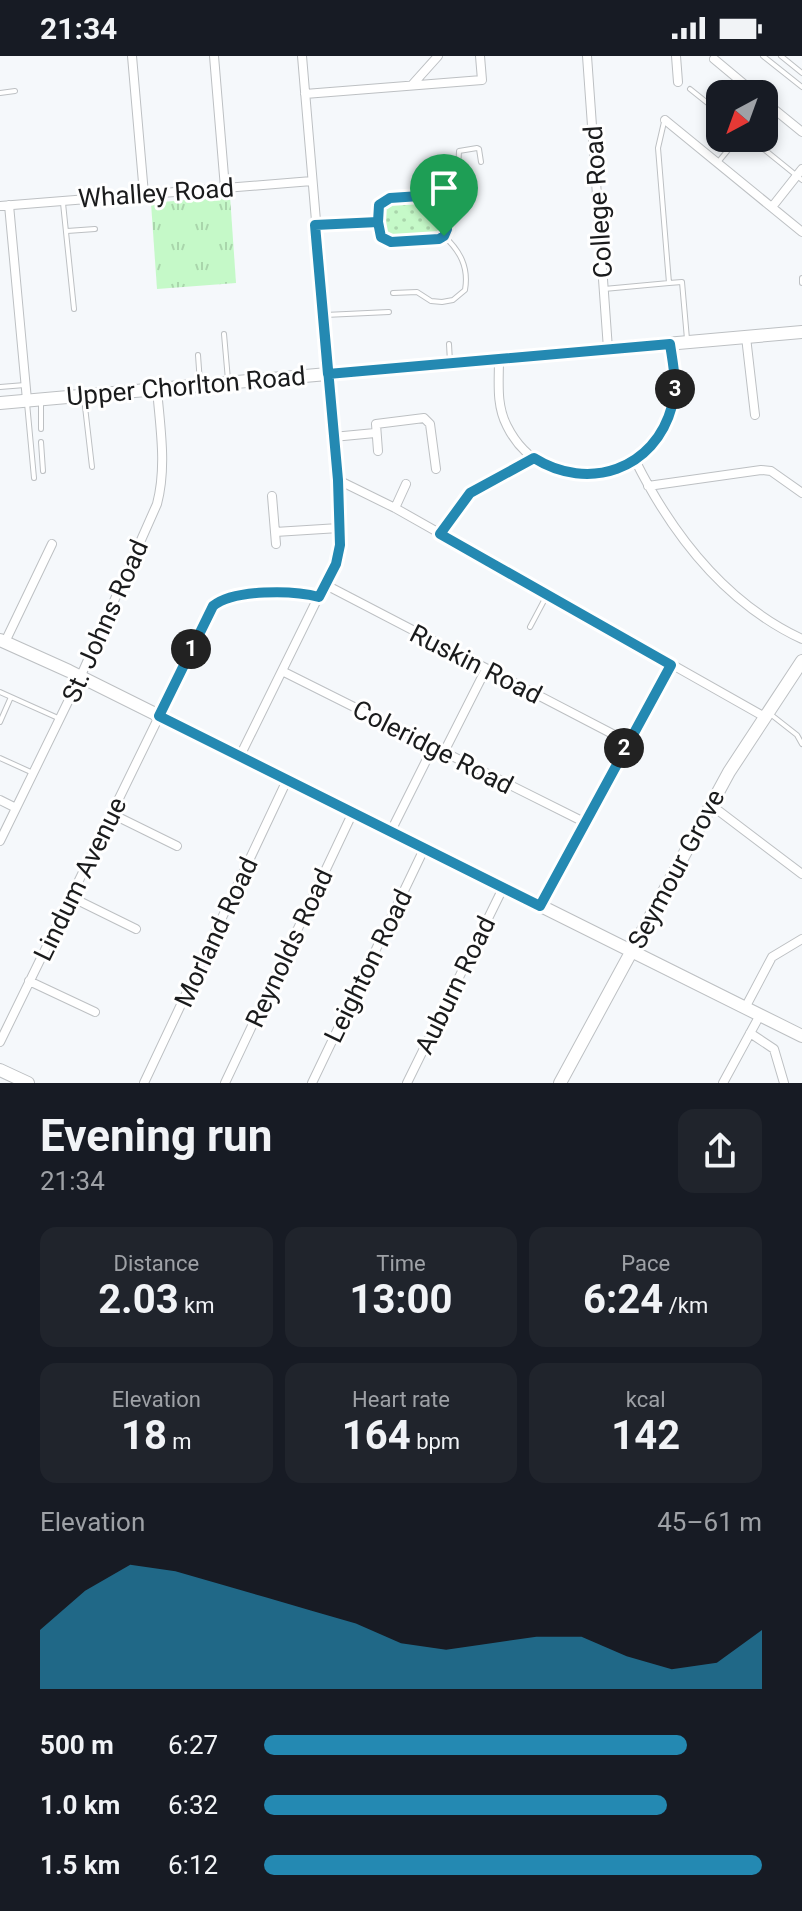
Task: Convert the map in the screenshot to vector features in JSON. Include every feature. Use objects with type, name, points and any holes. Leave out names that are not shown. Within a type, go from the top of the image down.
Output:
[{"type":"main road","name":"Upper Chorlton Road","points":[[0,403],[802,332]]},
{"type":"main road","points":[[3,641],[802,1036]]},
{"type":"main road","name":"Seymour Grove","points":[[560,1083],[711,805],[765,714],[802,661]]},
{"type":"main road","points":[[0,1070],[28,1083]]},
{"type":"street","points":[[132,56],[144,194]]},
{"type":"street","points":[[214,56],[225,188]]},
{"type":"street","points":[[240,756],[339,555],[338,480],[302,56]]},
{"type":"street","points":[[411,86],[438,56]]},
{"type":"street","points":[[305,94],[482,80],[480,56]]},
{"type":"street","name":"College Road","points":[[587,56],[608,349]]},
{"type":"street","points":[[676,56],[678,82]]},
{"type":"street","points":[[715,58],[740,80]]},
{"type":"street","points":[[778,112],[802,132]]},
{"type":"street","points":[[665,120],[802,232]]},
{"type":"street","points":[[772,207],[800,175]]},
{"type":"street","name":"Whalley Road","points":[[4,205],[312,181]]},
{"type":"street","points":[[440,197],[444,202],[447,229],[439,239],[391,242],[381,237],[378,222],[379,205],[386,199],[440,197]]},
{"type":"street","points":[[4,205],[27,400]]},
{"type":"street","points":[[315,225],[378,222]]},
{"type":"street","points":[[746,337],[755,415]]},
{"type":"street","points":[[499,359],[501,410],[513,437],[534,458],[555,469],[582,475],[609,471],[635,460],[660,433],[672,408],[675,390],[670,344]]},
{"type":"street","name":"St. Johns Road","points":[[0,841],[81,677],[149,525],[161,487],[157,389]]},
{"type":"street","points":[[378,451],[374,426],[378,422],[424,418],[430,424],[436,469]]},
{"type":"street","points":[[333,437],[375,433]]},
{"type":"street","points":[[440,534],[470,493],[534,458]]},
{"type":"street","points":[[635,460],[677,530],[720,582],[760,616],[802,639]]},
{"type":"street","points":[[648,486],[761,470],[771,471],[802,493]]},
{"type":"street","points":[[338,480],[395,508],[671,665],[765,714]]},
{"type":"street","points":[[395,508],[406,484]]},
{"type":"street","points":[[272,496],[276,544]]},
{"type":"street","points":[[275,532],[339,528]]},
{"type":"street","points":[[3,641],[52,544]]},
{"type":"street","name":"Ruskin Road","points":[[326,585],[628,742]]},
{"type":"street","name":"Lindum Avenue","points":[[0,1042],[202,626],[217,602],[226,598],[288,591],[319,597]]},
{"type":"street","points":[[540,906],[671,665]]},
{"type":"street","points":[[444,752],[486,669]]},
{"type":"street","name":"Coleridge Road","points":[[282,671],[584,822]]},
{"type":"street","points":[[391,831],[433,747]]},
{"type":"street","name":"Morland Road","points":[[144,1083],[287,780]]},
{"type":"street","points":[[0,800],[16,808]]},
{"type":"street","points":[[711,805],[802,874]]},
{"type":"street","name":"Reynolds Road","points":[[225,1083],[353,812]]},
{"type":"street","points":[[112,814],[177,846]]},
{"type":"street","name":"Leighton Road","points":[[312,1083],[424,849]]},
{"type":"street","name":"Auburn Road","points":[[407,1083],[503,888]]},
{"type":"street","points":[[71,897],[136,929]]},
{"type":"street","points":[[745,1008],[772,957],[802,939]]},
{"type":"street","points":[[29,981],[95,1012]]},
{"type":"street","points":[[723,1083],[760,1015]]},
{"type":"street","points":[[750,1033],[774,1049],[784,1083]]},
{"type":"lane","points":[[763,56],[802,87]]},
{"type":"lane","points":[[781,56],[802,73]]},
{"type":"lane","points":[[690,89],[706,102]]},
{"type":"lane","points":[[0,93],[15,91]]},
{"type":"lane","points":[[665,120],[658,148],[669,283]]},
{"type":"lane","points":[[440,197],[458,169],[459,151],[477,148],[481,162]]},
{"type":"lane","points":[[717,163],[726,152]]},
{"type":"lane","points":[[769,152],[800,175]]},
{"type":"lane","points":[[63,200],[74,309]]},
{"type":"lane","points":[[67,231],[95,229]]},
{"type":"lane","points":[[393,293],[417,292],[431,301],[442,302],[453,300],[465,290],[466,274],[461,256],[444,236]]},
{"type":"lane","points":[[604,289],[682,282],[687,342]]},
{"type":"lane","points":[[323,316],[389,312]]},
{"type":"lane","points":[[224,334],[229,383]]},
{"type":"lane","points":[[449,344],[450,363]]},
{"type":"lane","points":[[198,355],[200,385]]},
{"type":"lane","points":[[0,387],[25,385]]},
{"type":"lane","points":[[84,395],[92,467]]},
{"type":"lane","points":[[41,399],[41,429]]},
{"type":"lane","points":[[27,400],[34,478]]},
{"type":"lane","points":[[41,442],[43,471]]},
{"type":"lane","points":[[530,627],[547,595]]},
{"type":"lane","points":[[0,692],[60,719]]},
{"type":"lane","points":[[0,722],[11,697]]},
{"type":"lane","points":[[765,714],[797,735],[802,744]]},
{"type":"lane","points":[[0,758],[33,773]]},
{"type":"green space","points":[[230,196],[236,283],[157,289],[151,203]]},
{"type":"green space","points":[[432,198],[440,204],[443,226],[440,233],[390,239],[383,233],[381,212],[386,203]]},
{"type":"route","points":[[444,236],[439,239],[391,242],[381,237],[378,222],[315,225],[333,437],[338,480],[339,555],[319,597],[288,591],[226,598],[217,602],[202,626],[159,716],[540,906],[671,665],[440,534],[450,516],[470,493],[534,458],[563,472],[582,475],[609,471],[635,460],[660,433],[672,408],[675,390],[670,344],[328,374],[315,225],[378,222],[376,214],[379,205],[386,199],[435,195],[444,202],[447,229],[444,236]]}]
